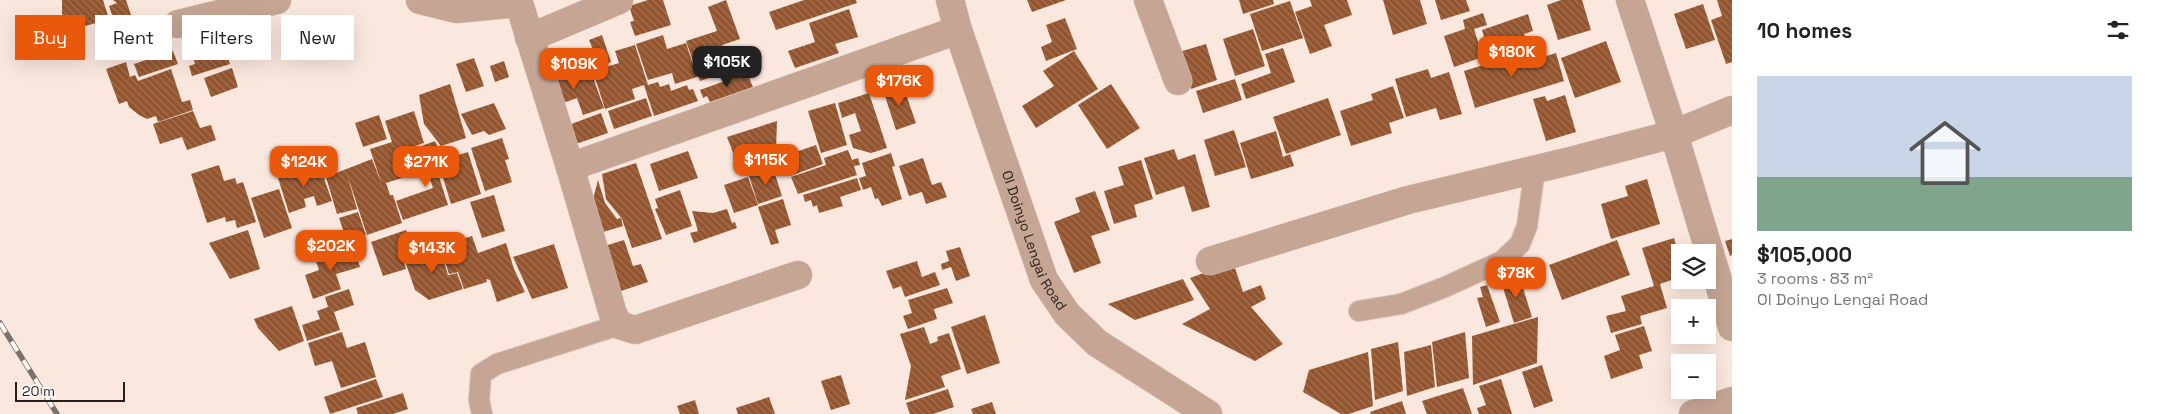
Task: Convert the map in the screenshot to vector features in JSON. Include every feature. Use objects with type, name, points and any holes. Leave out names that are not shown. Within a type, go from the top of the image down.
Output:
[{"type":"street","points":[[178,24],[277,0]]},
{"type":"street","points":[[420,0],[456,9],[519,2],[570,167],[612,314],[619,325],[635,330],[798,275]]},
{"type":"street","points":[[529,38],[619,0]]},
{"type":"street","name":"Ol Doinyo Lengai Road","points":[[950,0],[958,30],[1044,280],[1067,314],[1097,343],[1208,414]]},
{"type":"street","points":[[1148,0],[1178,81]]},
{"type":"street","points":[[1630,0],[1674,134],[1732,327]]},
{"type":"street","points":[[570,167],[958,30]]},
{"type":"street","points":[[1210,261],[1408,200],[1674,134],[1732,110]]},
{"type":"street","points":[[1700,413],[1732,401]]},
{"type":"lane","points":[[1359,311],[1401,304],[1445,287],[1502,261],[1520,244],[1527,226],[1536,168]]},
{"type":"lane","points":[[482,414],[479,400],[480,374],[497,364],[619,325]]},
{"type":"building","points":[[62,0],[103,0],[108,15],[95,15],[95,23],[85,26],[85,15],[62,14]]},
{"type":"building","points":[[113,0],[126,0],[131,15],[112,15],[109,6],[117,3]]},
{"type":"building","points":[[648,0],[663,0],[671,25],[635,36],[630,22],[634,21],[629,6]]},
{"type":"building","points":[[726,0],[740,39],[722,45],[731,70],[700,81],[686,41],[717,31],[708,7]]},
{"type":"building","points":[[804,0],[856,0],[857,3],[776,30],[769,12]]},
{"type":"building","points":[[1027,0],[1066,0],[1032,12]]},
{"type":"building","points":[[1239,0],[1273,0],[1274,4],[1243,14]]},
{"type":"building","points":[[1310,0],[1347,0],[1352,15],[1324,25],[1332,46],[1310,54],[1295,12],[1312,6]]},
{"type":"building","points":[[1383,0],[1420,0],[1427,24],[1393,35]]},
{"type":"building","points":[[1435,0],[1466,0],[1470,11],[1441,20]]},
{"type":"building","points":[[1561,0],[1582,0],[1591,30],[1558,40],[1547,5]]},
{"type":"building","points":[[1717,0],[1732,0],[1732,62],[1726,64],[1711,20],[1722,16]]},
{"type":"building","points":[[1290,1],[1303,38],[1262,51],[1250,14]]},
{"type":"building","points":[[1703,4],[1715,40],[1686,49],[1674,14]]},
{"type":"building","points":[[849,9],[858,37],[835,44],[839,53],[795,68],[788,51],[815,42],[809,23]]},
{"type":"building","points":[[1483,13],[1487,25],[1474,29],[1483,57],[1454,67],[1444,36],[1465,29],[1463,20]]},
{"type":"building","points":[[1528,14],[1533,31],[1524,34],[1527,44],[1490,57],[1482,30]]},
{"type":"building","points":[[1065,18],[1077,49],[1046,61],[1041,47],[1052,42],[1046,25]]},
{"type":"building","points":[[1253,29],[1265,66],[1235,76],[1223,39]]},
{"type":"building","points":[[602,35],[611,62],[596,68],[595,66],[588,68],[586,63],[583,64],[581,56],[594,52],[589,40]]},
{"type":"building","points":[[663,35],[667,49],[686,43],[697,77],[675,84],[672,73],[648,80],[636,44]]},
{"type":"building","points":[[1606,41],[1621,82],[1575,98],[1561,58]]},
{"type":"building","points":[[1206,44],[1217,80],[1191,89],[1179,52]]},
{"type":"building","points":[[635,45],[648,85],[658,82],[660,87],[669,84],[671,91],[687,85],[689,90],[693,89],[698,101],[654,116],[644,85],[632,89],[635,99],[605,109],[593,71],[619,63],[615,51]]},
{"type":"building","points":[[1283,48],[1295,82],[1246,99],[1241,84],[1271,73],[1265,54]]},
{"type":"building","points":[[172,51],[178,64],[139,77],[134,64],[146,60],[172,60]]},
{"type":"building","points":[[1074,51],[1098,89],[1036,128],[1022,106],[1054,86],[1043,71]]},
{"type":"building","points":[[1525,52],[1527,62],[1556,53],[1564,81],[1475,108],[1464,71]]},
{"type":"building","points":[[474,58],[484,86],[466,92],[456,64]]},
{"type":"building","points":[[194,60],[229,60],[230,64],[192,76],[189,66],[195,64]]},
{"type":"building","points":[[504,61],[509,77],[495,82],[490,66]]},
{"type":"building","points":[[126,62],[130,77],[135,75],[138,81],[171,69],[182,102],[190,100],[193,110],[158,122],[156,116],[147,119],[139,115],[129,107],[127,101],[119,104],[106,69]]},
{"type":"building","points":[[565,65],[570,80],[591,72],[604,108],[583,115],[577,98],[555,106],[544,73]]},
{"type":"building","points":[[232,68],[238,87],[211,97],[204,78]]},
{"type":"building","points":[[1428,69],[1431,78],[1449,72],[1462,114],[1440,120],[1436,108],[1406,117],[1395,79]]},
{"type":"building","points":[[747,73],[753,87],[710,102],[707,96],[703,98],[700,90]]},
{"type":"building","points":[[1235,79],[1242,100],[1203,113],[1196,91]]},
{"type":"building","points":[[902,83],[916,123],[896,130],[883,90]]},
{"type":"building","points":[[450,84],[466,138],[441,146],[424,124],[419,95]]},
{"type":"building","points":[[1111,84],[1140,128],[1107,149],[1078,105]]},
{"type":"building","points":[[1393,86],[1404,118],[1389,123],[1392,133],[1351,146],[1340,111],[1373,100],[1371,94]]},
{"type":"building","points":[[869,93],[887,148],[871,153],[853,148],[849,135],[861,131],[855,113],[842,118],[838,103]]},
{"type":"building","points":[[1565,95],[1576,132],[1546,141],[1533,99],[1545,96],[1547,101]]},
{"type":"building","points":[[646,98],[652,116],[614,129],[608,111]]},
{"type":"building","points":[[1328,98],[1341,135],[1286,154],[1273,117]]},
{"type":"building","points":[[494,103],[506,129],[489,135],[484,131],[472,135],[461,114]]},
{"type":"building","points":[[835,103],[847,145],[821,153],[808,111]]},
{"type":"building","points":[[193,111],[200,128],[211,125],[216,140],[187,150],[182,137],[160,144],[153,124]]},
{"type":"building","points":[[414,111],[424,143],[412,147],[417,161],[399,167],[402,178],[386,183],[390,195],[393,195],[402,223],[367,235],[347,174],[357,209],[337,214],[326,177],[372,159],[382,185],[370,149],[392,142],[385,121]]},
{"type":"building","points":[[601,113],[608,133],[570,146],[563,127]]},
{"type":"building","points":[[379,115],[387,139],[363,147],[355,123]]},
{"type":"building","points":[[777,121],[776,150],[737,163],[727,137]]},
{"type":"building","points":[[1234,130],[1246,167],[1215,176],[1204,140]]},
{"type":"building","points":[[1276,131],[1283,157],[1290,154],[1294,166],[1251,179],[1240,143]]},
{"type":"building","points":[[502,138],[509,159],[505,160],[512,182],[485,191],[471,148]]},
{"type":"building","points":[[435,141],[443,158],[434,161],[448,205],[403,220],[396,201],[433,188],[419,147]]},
{"type":"building","points":[[816,145],[823,164],[790,176],[784,156]]},
{"type":"building","points":[[1174,149],[1178,160],[1195,154],[1210,207],[1192,212],[1184,186],[1156,195],[1144,158]]},
{"type":"building","points":[[848,150],[852,160],[858,158],[860,165],[854,166],[857,175],[798,194],[791,177],[826,165],[824,158]]},
{"type":"building","points":[[688,151],[698,178],[659,191],[650,164]]},
{"type":"building","points":[[468,152],[481,194],[451,204],[438,161]]},
{"type":"building","points":[[891,153],[895,166],[892,167],[902,199],[882,206],[878,198],[875,199],[871,187],[863,190],[859,178],[866,176],[862,163]]},
{"type":"building","points":[[923,158],[932,185],[941,182],[947,197],[926,204],[922,192],[909,196],[899,166]]},
{"type":"building","points":[[1141,160],[1153,199],[1134,205],[1137,217],[1114,224],[1104,191],[1124,185],[1118,167]]},
{"type":"building","points":[[636,163],[662,239],[632,248],[622,219],[606,199],[602,174]]},
{"type":"building","points":[[319,164],[332,201],[317,206],[314,196],[304,199],[306,207],[289,213],[278,178]]},
{"type":"building","points":[[219,165],[224,181],[235,178],[237,184],[243,182],[256,222],[237,228],[235,220],[226,222],[225,217],[207,223],[191,174]]},
{"type":"building","points":[[773,168],[782,196],[758,204],[749,176]]},
{"type":"building","points":[[748,177],[758,205],[734,213],[724,185]]},
{"type":"building","points":[[857,178],[861,190],[840,197],[843,206],[819,213],[817,205],[813,207],[811,200],[805,202],[803,195]]},
{"type":"building","points":[[1647,179],[1660,224],[1611,239],[1601,204],[1628,196],[1625,186]]},
{"type":"building","points":[[598,180],[605,203],[617,219],[621,218],[623,226],[600,233],[591,207]]},
{"type":"building","points":[[279,189],[292,228],[264,238],[251,198]]},
{"type":"building","points":[[680,190],[692,226],[666,235],[655,209],[658,208],[655,199]]},
{"type":"building","points":[[1095,191],[1110,230],[1091,236],[1101,263],[1074,273],[1054,222],[1080,212],[1075,198]]},
{"type":"building","points":[[494,195],[505,231],[482,238],[470,202]]},
{"type":"building","points":[[783,199],[791,225],[775,230],[779,243],[771,245],[758,207]]},
{"type":"building","points":[[727,209],[732,223],[735,222],[737,228],[694,243],[690,233],[698,231],[692,211],[713,213]]},
{"type":"building","points":[[358,212],[366,235],[347,241],[339,218]]},
{"type":"building","points":[[248,230],[260,269],[230,279],[209,243]]},
{"type":"building","points":[[406,230],[414,253],[402,257],[406,269],[383,276],[371,242]]},
{"type":"building","points":[[472,236],[478,253],[506,243],[514,269],[525,292],[497,302],[490,280],[486,279],[487,282],[464,289],[458,272],[449,274],[440,246]]},
{"type":"building","points":[[1674,238],[1676,244],[1671,244],[1671,280],[1660,284],[1667,308],[1640,316],[1642,324],[1611,333],[1606,316],[1626,311],[1621,296],[1654,286],[1642,248]]},
{"type":"building","points":[[1732,239],[1732,255],[1730,256],[1725,241]]},
{"type":"building","points":[[624,240],[633,266],[641,264],[648,282],[615,293],[595,249]]},
{"type":"building","points":[[1617,240],[1630,275],[1562,300],[1549,265]]},
{"type":"building","points":[[554,244],[568,288],[532,299],[513,257]]},
{"type":"building","points":[[353,246],[360,267],[336,274],[341,289],[313,299],[305,275],[319,270],[315,259]]},
{"type":"building","points":[[439,246],[448,275],[445,276],[457,273],[463,289],[429,300],[415,290],[404,258]]},
{"type":"building","points":[[960,247],[970,276],[956,281],[951,267],[942,270],[941,264],[949,261],[946,251]]},
{"type":"building","points":[[917,261],[922,277],[935,272],[940,285],[905,297],[901,286],[893,289],[886,271]]},
{"type":"building","points":[[1233,262],[1243,292],[1261,285],[1266,299],[1251,307],[1283,344],[1255,361],[1182,324],[1210,309],[1190,278]]},
{"type":"building","points":[[1519,275],[1532,317],[1514,323],[1501,281]]},
{"type":"building","points":[[1183,279],[1194,300],[1135,320],[1108,304]]},
{"type":"building","points":[[1487,285],[1500,322],[1486,327],[1477,298],[1483,297],[1480,287]]},
{"type":"building","points":[[947,288],[953,303],[934,309],[937,319],[908,329],[903,316],[912,313],[908,300]]},
{"type":"building","points":[[349,289],[354,305],[334,312],[340,330],[307,341],[302,325],[320,319],[317,311],[328,307],[325,297]]},
{"type":"building","points":[[292,306],[304,341],[279,351],[258,328],[254,319]]},
{"type":"building","points":[[985,315],[1000,363],[967,374],[951,327]]},
{"type":"building","points":[[1538,317],[1537,363],[1473,385],[1472,336]]},
{"type":"building","points":[[1644,326],[1652,351],[1639,355],[1643,368],[1611,379],[1604,356],[1620,350],[1615,335]]},
{"type":"building","points":[[924,327],[930,344],[938,341],[937,337],[949,333],[961,369],[941,376],[945,387],[905,400],[911,366],[900,334]]},
{"type":"building","points":[[342,332],[347,348],[365,342],[376,377],[341,388],[332,361],[315,366],[308,343]]},
{"type":"building","points":[[1465,332],[1469,378],[1437,387],[1432,342]]},
{"type":"building","points":[[1398,342],[1403,391],[1375,400],[1371,349]]},
{"type":"building","points":[[1431,345],[1435,387],[1407,396],[1404,352]]},
{"type":"building","points":[[1368,352],[1373,406],[1349,414],[1341,414],[1303,392],[1309,370]]},
{"type":"building","points":[[1542,365],[1553,401],[1534,408],[1522,372]]},
{"type":"building","points":[[841,375],[850,404],[831,410],[821,381]]},
{"type":"building","points":[[376,379],[383,397],[330,414],[324,397]]},
{"type":"building","points":[[1501,379],[1512,414],[1479,414],[1477,408],[1486,405],[1479,386]]},
{"type":"building","points":[[1463,388],[1472,414],[1427,414],[1422,401]]},
{"type":"building","points":[[948,389],[954,407],[933,414],[910,414],[906,403]]},
{"type":"building","points":[[403,393],[408,409],[393,414],[358,414],[356,408]]},
{"type":"building","points":[[769,397],[775,414],[738,414],[736,408]]},
{"type":"building","points":[[695,400],[699,414],[680,414],[677,406]]},
{"type":"building","points":[[1402,401],[1406,414],[1371,414],[1370,412]]},
{"type":"building","points":[[992,402],[996,414],[973,414],[971,409]]},
{"type":"railway","points":[[0,323],[57,414]]}]
